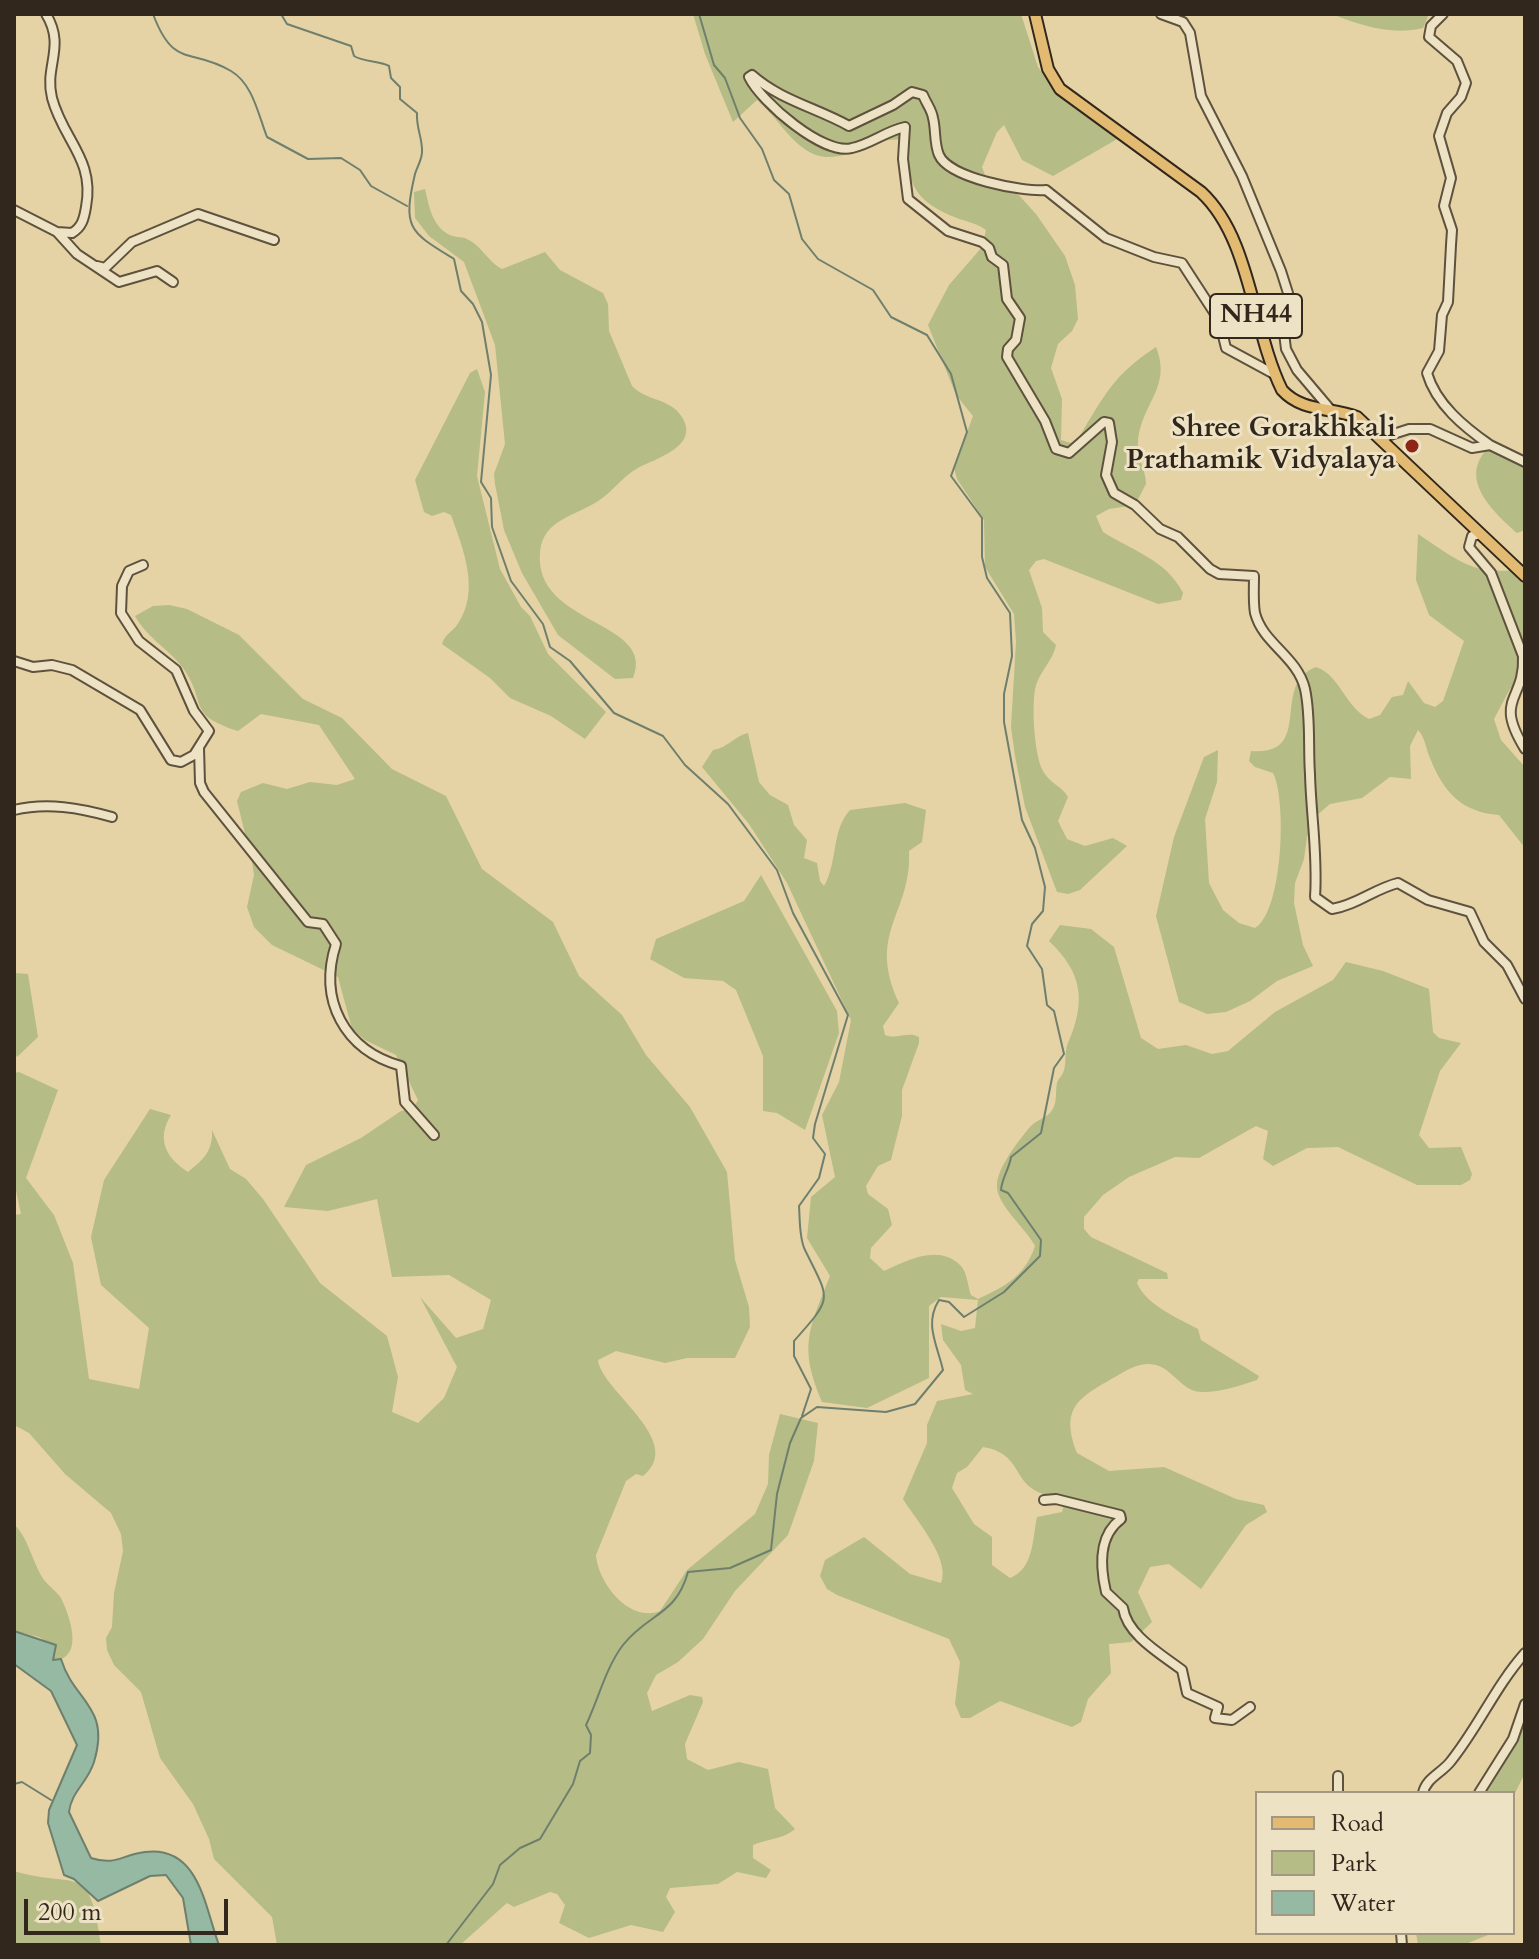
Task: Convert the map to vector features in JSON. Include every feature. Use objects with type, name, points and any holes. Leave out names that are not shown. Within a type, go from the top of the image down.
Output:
[{"type":"main road","name":"NH44","points":[[1035,14],[1048,69],[1060,89],[1201,192],[1220,212],[1234,242],[1274,374],[1282,390],[1301,406],[1330,409],[1357,417],[1525,576]]},
{"type":"street","points":[[46,14],[57,43],[51,79],[52,98],[86,168],[89,190],[84,220],[78,229],[72,233],[57,232]]},
{"type":"street","points":[[1161,14],[1183,18],[1190,33],[1201,96],[1242,176],[1288,293],[1283,325],[1286,349],[1297,370],[1330,409]]},
{"type":"street","points":[[1443,14],[1431,26],[1429,37],[1457,61],[1466,83],[1461,97],[1447,113],[1439,136],[1451,178],[1444,206],[1451,245],[1448,302],[1442,315],[1439,351],[1427,373],[1430,386],[1449,411],[1490,445],[1525,462]]},
{"type":"street","points":[[1274,374],[1226,348],[1219,320],[1182,263],[1154,257],[1106,238],[1046,190],[969,177],[950,169],[938,154],[933,116],[923,95],[912,92],[893,105],[849,126],[817,109],[797,103],[752,75],[749,77],[766,102],[834,150],[853,148],[905,127],[903,159],[908,199],[948,231],[982,242],[1003,265],[1007,299],[1020,318],[1016,340],[1008,349],[1007,357],[1045,421],[1056,449],[1069,453],[1092,429],[1104,422],[1109,423],[1112,442],[1106,475],[1114,493],[1135,505],[1160,529],[1178,537],[1210,569],[1219,574],[1254,576],[1255,614],[1265,634],[1298,669],[1305,690],[1312,753],[1309,772],[1314,800],[1315,897],[1332,909],[1347,906],[1373,891],[1398,883],[1428,900],[1459,906],[1470,912],[1484,942],[1507,965],[1525,999]]},
{"type":"street","points":[[14,210],[57,232],[77,254],[119,282],[157,271],[173,282]]},
{"type":"street","points":[[97,266],[105,268],[132,242],[198,214],[274,240]]},
{"type":"street","points":[[1383,441],[1384,437],[1409,429],[1430,429],[1472,448],[1490,445]]},
{"type":"street","points":[[1480,534],[1472,536],[1469,547],[1491,573],[1523,656],[1524,669],[1509,706],[1510,721],[1525,749]]},
{"type":"street","points":[[14,661],[33,667],[52,665],[72,670],[140,710],[175,762],[194,755],[209,731],[194,711],[176,670],[139,641],[121,613],[122,586],[129,571],[143,565]]},
{"type":"street","points":[[199,748],[200,783],[204,792],[308,922],[323,924],[336,944],[328,968],[336,1010],[345,1031],[385,1062],[401,1066],[405,1102],[434,1135]]},
{"type":"street","points":[[14,810],[32,806],[69,807],[112,817]]},
{"type":"street","points":[[1044,1500],[1056,1499],[1120,1515],[1121,1519],[1111,1527],[1105,1542],[1102,1562],[1106,1592],[1123,1608],[1125,1619],[1139,1638],[1182,1670],[1187,1693],[1218,1707],[1215,1718],[1232,1720],[1250,1707]]},
{"type":"street","points":[[1423,1791],[1425,1784],[1449,1763],[1482,1720],[1489,1699],[1525,1653]]},
{"type":"street","points":[[1480,1791],[1513,1739],[1525,1704]]},
{"type":"street","points":[[1338,1776],[1338,1791]]},
{"type":"green space","points":[[693,14],[1021,14],[1038,67],[1054,90],[1119,138],[1053,176],[1022,160],[1004,125],[997,132],[982,167],[986,178],[1015,191],[1036,214],[1065,256],[1075,285],[1078,319],[1072,331],[1058,344],[1051,368],[1062,399],[1061,440],[1071,443],[1078,439],[1119,377],[1141,357],[1156,347],[1160,361],[1158,384],[1138,441],[1146,484],[1135,505],[1109,509],[1096,516],[1103,532],[1168,572],[1183,593],[1181,600],[1158,604],[1044,559],[1036,561],[1029,570],[1042,608],[1043,632],[1056,645],[1036,685],[1034,716],[1037,753],[1043,771],[1068,797],[1058,821],[1067,839],[1085,846],[1113,838],[1127,846],[1080,890],[1068,894],[1057,892],[1025,807],[1011,727],[1016,642],[1014,614],[985,567],[984,520],[957,479],[954,468],[973,416],[956,395],[928,325],[949,285],[982,247],[986,230],[943,212],[922,198],[911,179],[903,140],[878,143],[843,155],[819,156],[799,145],[757,100],[733,122],[705,54]]},
{"type":"green space","points":[[1331,14],[1429,14],[1423,28],[1399,31],[1365,25]]},
{"type":"green space","points":[[425,189],[438,226],[450,235],[472,242],[502,269],[545,252],[560,270],[603,293],[608,304],[609,331],[632,386],[671,406],[682,417],[685,436],[674,450],[633,471],[601,499],[555,525],[543,541],[540,552],[543,576],[555,595],[628,644],[636,659],[633,678],[615,679],[558,635],[522,573],[504,530],[495,484],[494,474],[505,444],[495,345],[464,262],[429,236],[415,218],[414,192]]},
{"type":"green space","points":[[477,369],[485,392],[477,476],[500,569],[521,607],[530,616],[548,654],[606,712],[585,739],[551,716],[510,698],[490,678],[442,644],[464,612],[468,598],[468,570],[451,515],[444,512],[432,516],[424,512],[415,480],[470,373]]},
{"type":"green space","points":[[1488,448],[1525,467],[1525,530],[1517,533],[1498,515],[1477,483],[1476,471]]},
{"type":"green space","points":[[1418,534],[1468,565],[1492,570],[1525,569],[1525,678],[1510,689],[1494,719],[1501,740],[1525,767],[1525,848],[1499,815],[1475,810],[1448,791],[1418,730],[1410,746],[1411,779],[1390,777],[1362,798],[1330,804],[1316,816],[1295,883],[1294,903],[1303,945],[1313,966],[1277,981],[1250,1001],[1226,1012],[1207,1014],[1179,1002],[1156,916],[1174,837],[1204,757],[1218,750],[1217,782],[1205,819],[1209,883],[1223,910],[1239,923],[1255,928],[1272,901],[1281,829],[1273,773],[1255,767],[1249,761],[1251,751],[1271,750],[1282,742],[1288,731],[1295,688],[1302,676],[1316,667],[1324,671],[1354,707],[1369,719],[1380,715],[1392,697],[1403,695],[1408,681],[1424,703],[1435,707],[1443,701],[1464,641],[1429,615],[1416,580]]},
{"type":"green space","points":[[169,605],[187,609],[239,635],[303,699],[342,718],[392,769],[446,796],[482,869],[553,922],[579,976],[622,1015],[646,1055],[690,1107],[727,1172],[735,1260],[749,1307],[750,1327],[735,1358],[687,1358],[665,1363],[616,1351],[598,1360],[612,1386],[649,1432],[655,1447],[654,1462],[643,1476],[636,1474],[626,1481],[596,1555],[602,1577],[617,1598],[637,1611],[660,1611],[687,1570],[755,1514],[768,1484],[769,1455],[780,1414],[818,1423],[814,1461],[788,1535],[735,1591],[703,1639],[678,1662],[656,1675],[647,1693],[652,1711],[690,1695],[702,1697],[703,1702],[685,1744],[687,1759],[708,1770],[739,1762],[768,1769],[775,1808],[795,1829],[786,1835],[753,1845],[753,1858],[771,1870],[766,1878],[737,1872],[718,1884],[670,1888],[666,1897],[675,1912],[663,1932],[631,1925],[589,1938],[559,1923],[565,1905],[557,1894],[550,1892],[514,1907],[507,1903],[460,1945],[277,1945],[272,1917],[214,1859],[209,1839],[193,1804],[160,1758],[141,1692],[114,1665],[107,1650],[106,1638],[112,1627],[114,1593],[123,1551],[121,1534],[111,1513],[65,1474],[29,1433],[14,1425],[14,1215],[21,1214],[14,1181],[14,1073],[19,1072],[58,1090],[26,1178],[54,1215],[73,1263],[89,1379],[139,1389],[149,1328],[101,1285],[91,1237],[104,1180],[150,1109],[171,1115],[164,1132],[166,1147],[174,1161],[188,1172],[206,1154],[211,1144],[212,1130],[230,1169],[246,1179],[263,1199],[320,1283],[387,1336],[398,1377],[392,1412],[418,1423],[444,1398],[457,1367],[420,1297],[456,1338],[483,1329],[491,1300],[449,1275],[392,1277],[377,1199],[328,1211],[284,1207],[306,1165],[361,1138],[401,1111],[412,1110],[418,1100],[396,1055],[365,1040],[352,1029],[338,977],[272,945],[254,927],[247,907],[254,875],[237,801],[241,792],[263,783],[287,789],[310,782],[337,785],[355,779],[319,725],[261,714],[238,731],[221,725],[204,713],[183,668],[135,616],[153,606]]},
{"type":"green space","points":[[748,733],[759,782],[770,795],[788,805],[794,825],[807,840],[804,858],[817,863],[824,886],[840,827],[850,810],[905,803],[926,810],[922,842],[909,851],[904,891],[888,940],[890,979],[899,1003],[883,1026],[885,1035],[915,1035],[919,1037],[919,1043],[902,1090],[902,1116],[891,1160],[878,1166],[866,1186],[868,1194],[888,1209],[892,1225],[871,1248],[870,1258],[884,1271],[922,1256],[943,1256],[961,1266],[971,1295],[978,1299],[1013,1279],[1031,1256],[1035,1246],[1001,1200],[997,1184],[1005,1162],[1020,1139],[1032,1125],[1053,1110],[1057,1083],[1064,1069],[1074,1028],[1079,1001],[1075,977],[1049,941],[1060,925],[1091,929],[1114,947],[1141,1038],[1158,1049],[1186,1045],[1212,1054],[1228,1051],[1275,1012],[1333,980],[1346,962],[1383,971],[1429,989],[1433,1032],[1439,1038],[1461,1043],[1440,1071],[1419,1135],[1429,1148],[1461,1147],[1472,1174],[1470,1180],[1461,1185],[1417,1185],[1338,1147],[1307,1148],[1273,1166],[1263,1159],[1268,1131],[1256,1126],[1199,1158],[1175,1157],[1129,1177],[1103,1195],[1084,1217],[1084,1229],[1091,1237],[1167,1273],[1168,1279],[1139,1279],[1137,1283],[1148,1298],[1198,1329],[1201,1340],[1259,1376],[1257,1380],[1237,1386],[1203,1392],[1190,1389],[1156,1365],[1134,1367],[1092,1391],[1076,1405],[1070,1425],[1077,1453],[1109,1471],[1164,1467],[1236,1499],[1264,1505],[1267,1512],[1246,1525],[1201,1589],[1169,1564],[1150,1567],[1138,1592],[1152,1622],[1131,1642],[1109,1644],[1111,1673],[1088,1699],[1081,1722],[1072,1727],[1000,1701],[970,1718],[961,1718],[955,1704],[960,1662],[949,1639],[837,1595],[827,1589],[820,1576],[825,1560],[864,1537],[910,1574],[941,1583],[943,1573],[937,1551],[903,1499],[927,1443],[927,1425],[937,1401],[973,1394],[965,1390],[961,1365],[943,1340],[941,1324],[961,1331],[975,1328],[978,1300],[941,1297],[929,1306],[929,1378],[867,1408],[822,1402],[808,1351],[812,1324],[830,1276],[807,1238],[811,1197],[835,1177],[822,1115],[839,1082],[851,1020],[787,883],[749,824],[702,767],[713,750]],"holes":[[[983,1447],[995,1450],[1010,1460],[1029,1486],[1058,1499],[1064,1505],[1062,1512],[1037,1517],[1028,1561],[1010,1578],[992,1565],[992,1537],[974,1524],[952,1488],[957,1473],[967,1467]]]},
{"type":"green space","points":[[761,875],[837,1011],[839,1033],[805,1130],[777,1113],[763,1111],[763,1056],[736,990],[723,981],[684,978],[650,959],[656,939],[744,901]]},
{"type":"green space","points":[[14,973],[28,974],[38,1037],[17,1057],[14,1051]]},
{"type":"green space","points":[[14,1524],[44,1580],[61,1598],[68,1615],[72,1644],[63,1658],[53,1661],[56,1647],[39,1637],[14,1631]]},
{"type":"green space","points":[[1525,1721],[1525,1773],[1515,1793],[1485,1791]]},
{"type":"green space","points":[[14,1871],[66,1880],[85,1889],[91,1900],[101,1945],[14,1945]]},
{"type":"green space","points":[[1416,1935],[1488,1935],[1463,1945],[1418,1945]]},
{"type":"water","points":[[14,1631],[56,1645],[53,1660],[61,1659],[94,1716],[98,1743],[94,1762],[69,1812],[91,1858],[113,1860],[145,1852],[163,1853],[178,1859],[197,1882],[219,1945],[191,1945],[183,1898],[166,1875],[150,1876],[98,1901],[74,1879],[64,1875],[48,1823],[49,1810],[77,1745],[51,1691],[14,1664]]},
{"type":"waterway","points":[[153,14],[168,43],[176,50],[217,64],[231,71],[245,84],[267,137],[308,159],[341,158],[360,170],[371,186],[407,206]]},
{"type":"waterway","points":[[281,14],[287,24],[351,46],[354,56],[358,58],[389,66],[391,78],[400,87],[400,99],[417,113],[422,153],[411,192],[410,218],[419,235],[454,259],[461,291],[473,304],[482,322],[491,375],[481,482],[491,498],[492,527],[511,581],[543,624],[550,647],[570,661],[614,713],[663,736],[685,765],[728,804],[777,870],[793,913],[848,1015],[815,1124],[813,1138],[825,1154],[819,1178],[799,1206],[803,1245],[824,1298],[816,1315],[794,1341],[794,1356],[811,1389],[802,1416]]},
{"type":"waterway","points":[[446,1945],[493,1884],[500,1865],[520,1848],[540,1839],[573,1784],[580,1761],[590,1753],[591,1735],[586,1725],[607,1673],[632,1634],[669,1606],[683,1586],[688,1572],[730,1568],[771,1550],[777,1494],[790,1443],[801,1418],[817,1407],[886,1412],[915,1404],[943,1370],[932,1326],[939,1300],[949,1302],[964,1317],[1004,1292],[1040,1256],[1041,1240],[1008,1193],[1001,1190],[1011,1157],[1041,1133],[1054,1068],[1064,1054],[1054,1011],[1047,1005],[1042,969],[1027,946],[1032,924],[1043,911],[1045,887],[1035,848],[1022,820],[1004,722],[1004,694],[1012,656],[1010,613],[987,578],[982,557],[982,518],[951,476],[967,432],[951,374],[927,335],[891,317],[873,290],[818,259],[802,239],[789,194],[774,180],[762,149],[740,118],[725,78],[714,65],[699,14]]},
{"type":"waterway","points":[[14,1784],[22,1782],[51,1800]]},
{"type":"place","name":"Shree Gorakhkali Prathamik Vidyalaya","points":[[1412,446]]}]
